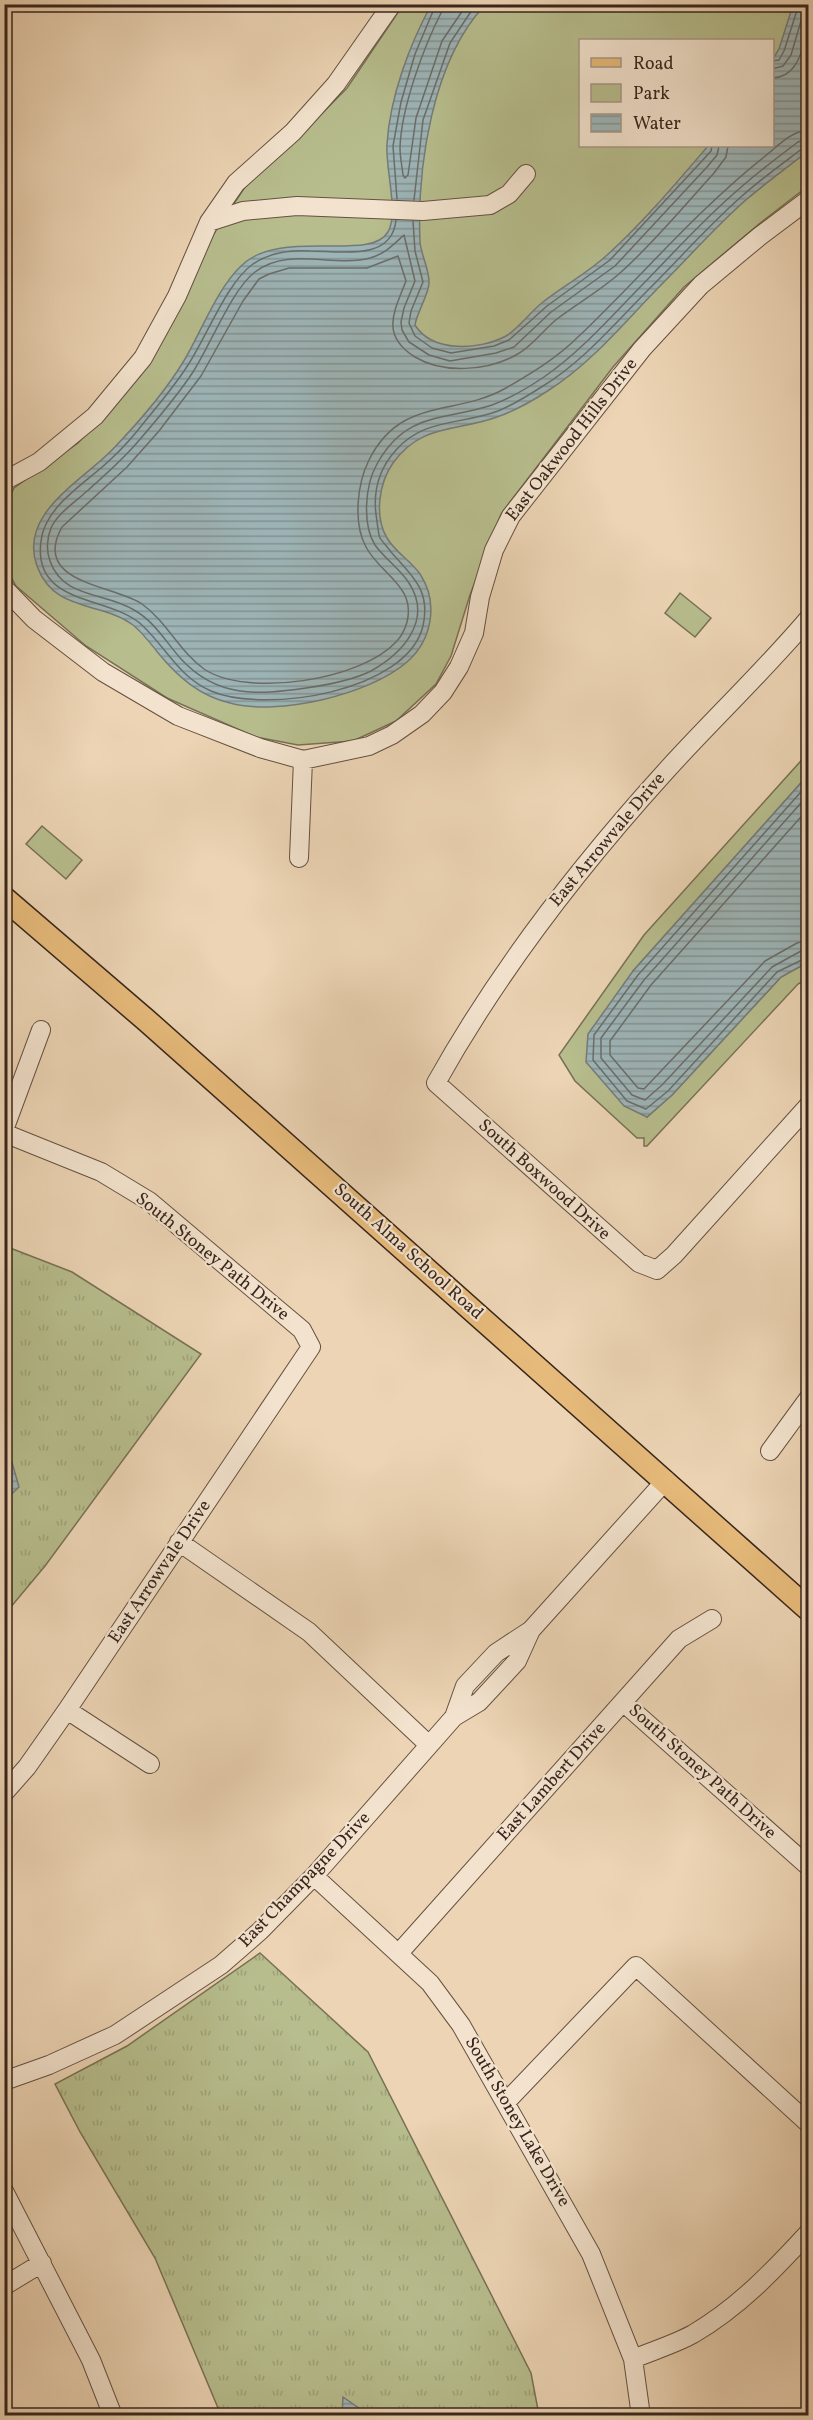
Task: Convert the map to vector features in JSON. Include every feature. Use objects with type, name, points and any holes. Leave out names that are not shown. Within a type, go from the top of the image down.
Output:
[{"type":"main road","name":"South Alma School Road","points":[[4,898],[155,1028],[666,1480],[808,1609]]},
{"type":"street","points":[[4,481],[39,462],[95,416],[143,358],[177,296],[209,222],[236,183],[292,132],[336,84],[392,4]]},
{"type":"street","points":[[209,222],[243,211],[297,206],[423,211],[490,205],[509,194],[526,174]]},
{"type":"street","name":"East Oakwood Hills Drive","points":[[4,588],[34,619],[103,672],[178,716],[260,748],[303,760],[369,746],[392,735],[422,714],[443,692],[459,667],[474,633],[480,597],[494,550],[511,516],[544,472],[636,357],[701,285],[808,200]]},
{"type":"street","name":"East Arrowvale Drive","points":[[436,1083],[465,1031],[521,946],[603,843],[667,770],[808,619]]},
{"type":"street","points":[[299,858],[303,760]]},
{"type":"street","points":[[4,1131],[41,1030]]},
{"type":"street","name":"South Boxwood Drive","points":[[436,1083],[639,1263],[657,1270],[674,1255],[808,1106]]},
{"type":"street","name":"South Stoney Path Drive","points":[[4,1131],[101,1173],[150,1201],[302,1330],[311,1347]]},
{"type":"street","name":"East Arrowvale Drive","points":[[4,1793],[27,1767],[67,1710],[311,1347]]},
{"type":"street","points":[[770,1451],[808,1399]]},
{"type":"street","name":"East Champagne Drive","points":[[454,1717],[465,1686],[496,1653],[531,1630],[666,1480]]},
{"type":"street","points":[[179,1542],[309,1632],[429,1745]]},
{"type":"street","name":"East Lambert Drive","points":[[399,1953],[679,1639],[712,1619]]},
{"type":"street","name":"East Champagne Drive","points":[[4,2081],[49,2065],[115,2035],[221,1965],[260,1931],[314,1876],[454,1717],[479,1702],[517,1661],[531,1630]]},
{"type":"street","points":[[485,1665],[500,1679]]},
{"type":"street","name":"South Stoney Path Drive","points":[[623,1702],[808,1866]]},
{"type":"street","points":[[67,1710],[150,1764]]},
{"type":"street","name":"South Stoney Lake Drive","points":[[314,1876],[430,1983],[461,2025],[591,2254],[633,2358],[641,2415]]},
{"type":"street","points":[[506,2102],[636,1966],[808,2123]]},
{"type":"street","points":[[4,2191],[92,2360],[113,2415]]},
{"type":"street","points":[[633,2358],[691,2335],[725,2313],[761,2284],[808,2233]]},
{"type":"street","points":[[4,2286],[42,2263]]},
{"type":"green space","points":[[403,5],[808,5],[808,186],[684,287],[613,367],[501,514],[470,595],[451,656],[436,684],[396,721],[353,741],[298,745],[256,737],[167,698],[86,646],[16,586],[5,567],[4,509],[14,488],[78,443],[140,376],[195,276],[213,235],[245,187],[294,142],[347,88]]},
{"type":"green space","points":[[680,593],[711,618],[695,637],[665,613]]},
{"type":"green space","points":[[808,753],[808,775],[633,971],[647,1117],[672,1095],[781,977],[808,962],[808,978],[798,984],[647,1146],[644,1146],[644,1138],[637,1138],[575,1081],[559,1055],[644,935]]},
{"type":"green space","points":[[42,826],[82,860],[66,879],[26,844]]},
{"type":"green space","points":[[5,1246],[72,1272],[201,1354],[45,1566],[5,1614]]},
{"type":"green space","points":[[260,1953],[368,2052],[531,2373],[539,2415],[221,2415],[155,2258],[80,2132],[55,2084],[127,2046]]},
{"type":"water","points":[[431,5],[485,5],[467,28],[452,55],[440,85],[431,116],[421,181],[420,242],[428,272],[429,286],[415,325],[423,334],[444,344],[470,346],[495,341],[506,336],[543,302],[591,269],[619,244],[707,147],[774,147],[774,57],[779,49],[793,5],[808,5],[808,151],[736,209],[609,340],[565,379],[537,398],[503,415],[428,435],[404,450],[393,463],[384,480],[379,510],[380,520],[390,543],[420,574],[430,597],[431,609],[427,632],[416,653],[407,662],[370,684],[322,700],[273,707],[250,706],[219,700],[200,691],[182,678],[133,625],[107,612],[66,599],[55,592],[45,581],[37,566],[34,547],[36,530],[56,500],[112,450],[160,395],[185,359],[225,286],[241,266],[258,255],[278,249],[300,246],[363,245],[378,241],[388,232],[392,213],[387,154],[389,126],[396,90],[415,37]]},
{"type":"water","points":[[808,775],[808,962],[781,977],[672,1095],[647,1117],[624,1106],[586,1062],[588,1034],[633,971]]},
{"type":"water","points":[[5,1458],[11,1459],[19,1487],[5,1500]]},
{"type":"water","points":[[343,2397],[363,2411],[363,2415],[342,2415]]}]
